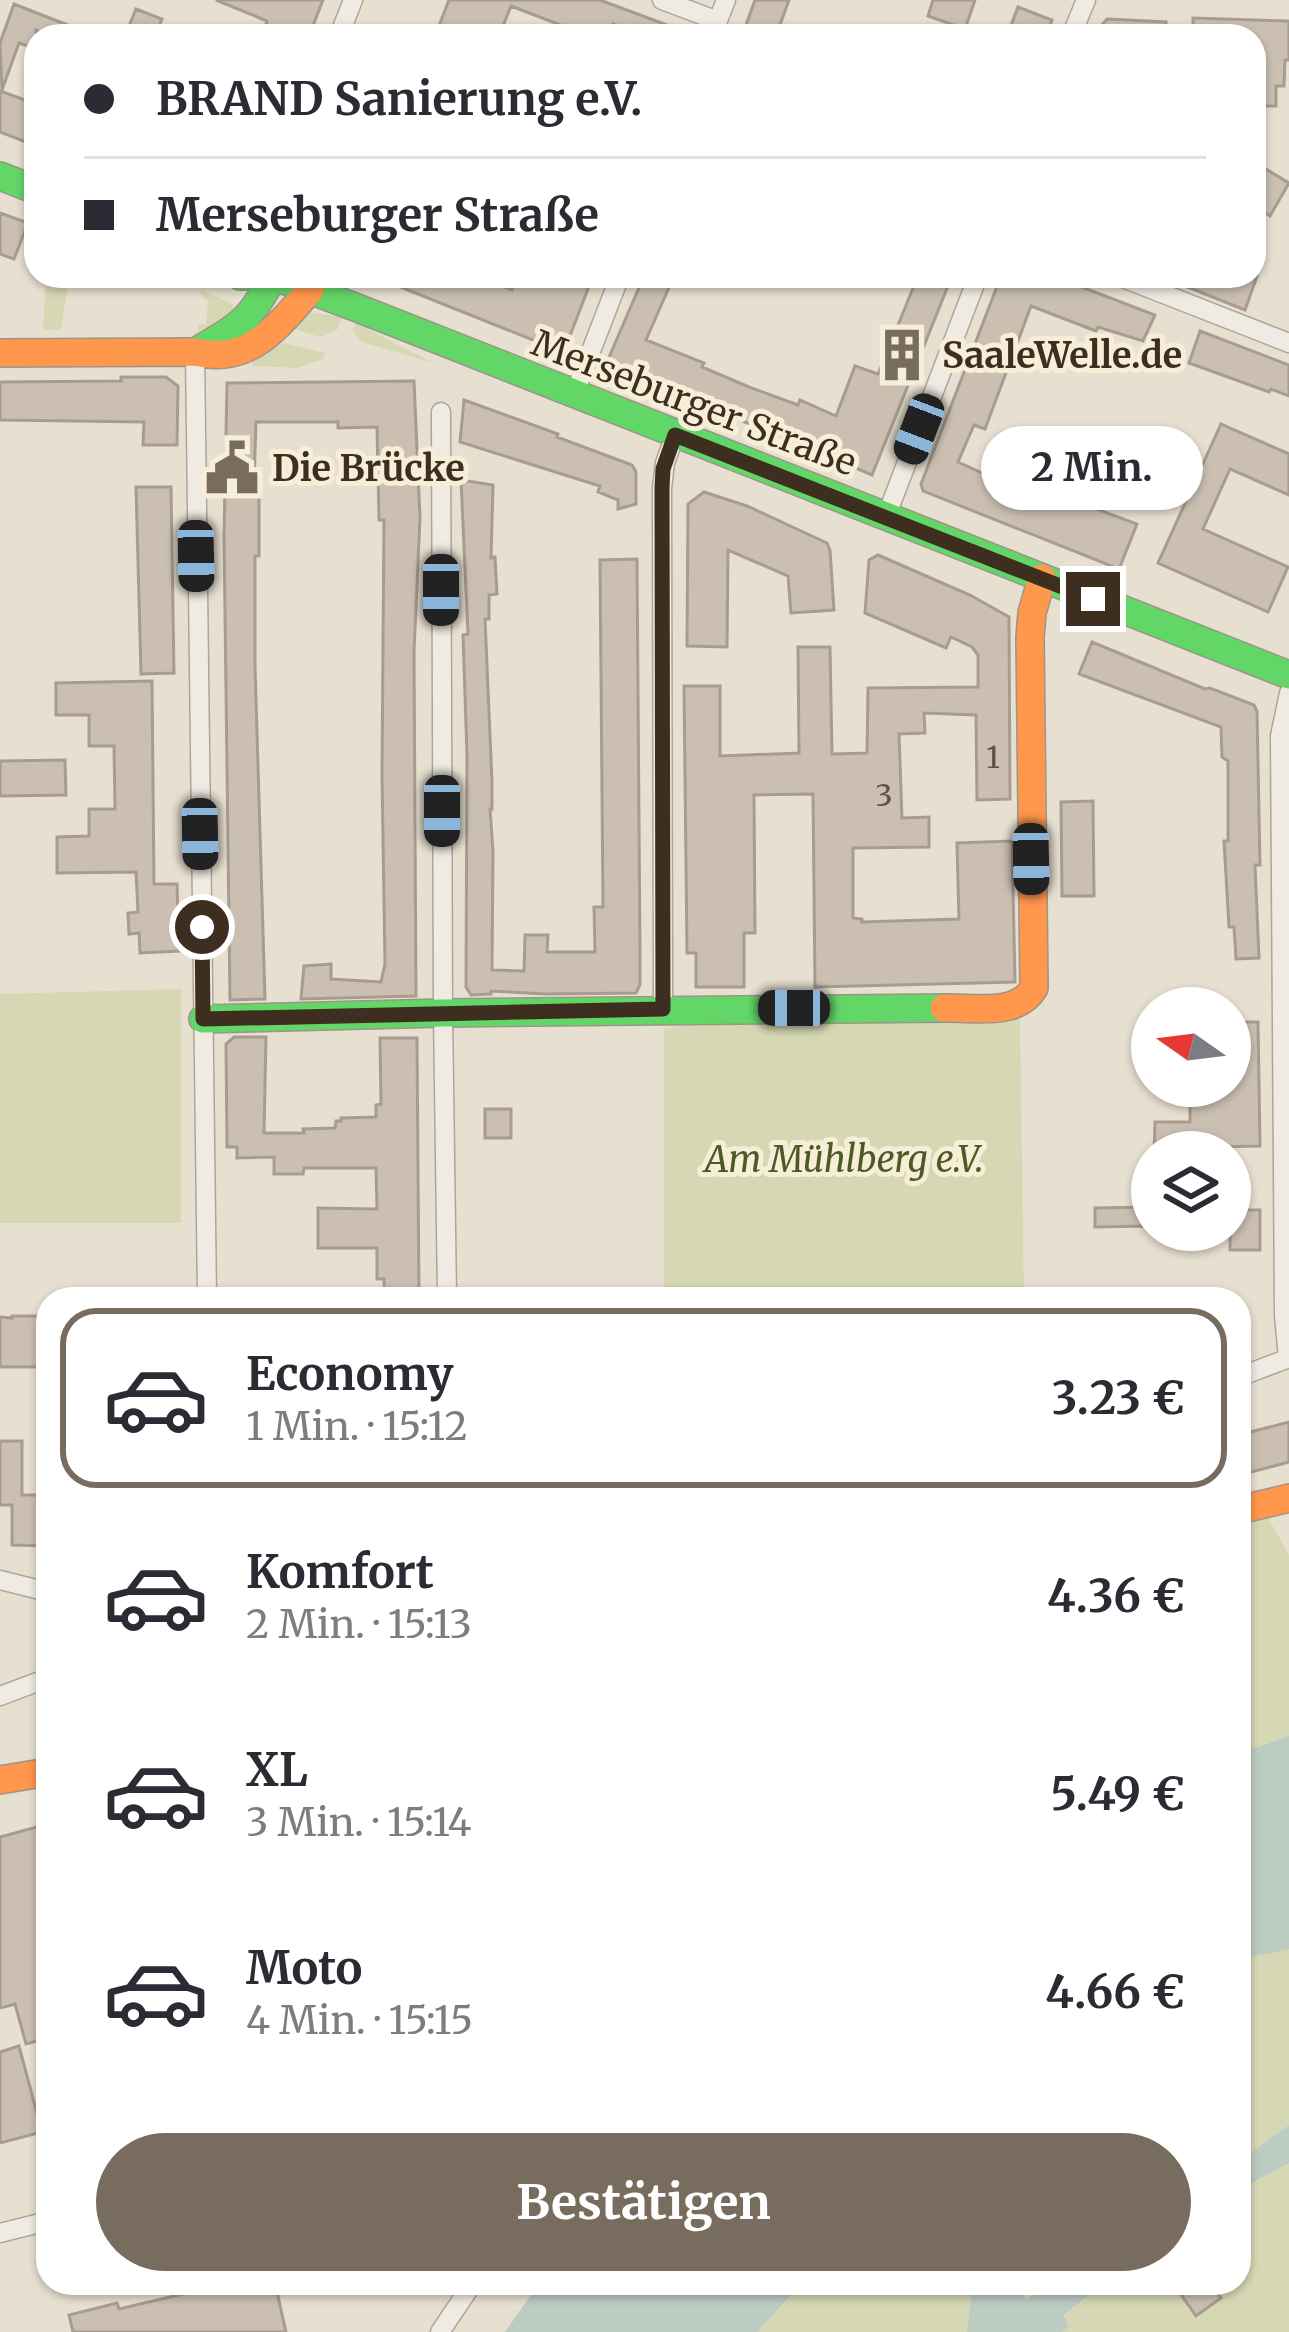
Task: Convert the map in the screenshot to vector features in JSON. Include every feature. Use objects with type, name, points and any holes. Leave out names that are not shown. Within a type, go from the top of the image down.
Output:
[{"type":"street","points":[[662,0],[706,24]]},
{"type":"street","points":[[195,352],[244,324],[267,288]]},
{"type":"street","name":"Merseburger Straße","points":[[305,288],[1288,674]]},
{"type":"street","points":[[574,395],[615,288]]},
{"type":"street","points":[[886,517],[973,288]]},
{"type":"street","points":[[1149,288],[1289,343]]},
{"type":"street","points":[[0,353],[195,352],[219,358],[255,346],[310,290]]},
{"type":"street","points":[[195,352],[207,1287]]},
{"type":"street","points":[[441,412],[447,1287]]},
{"type":"street","points":[[663,1009],[662,488],[675,435]]},
{"type":"street","points":[[203,1019],[1022,1005],[1034,988],[1030,637],[1042,578]]},
{"type":"street","points":[[1251,1372],[1289,1358],[1284,1316],[1280,736],[1288,674]]},
{"type":"street","points":[[1251,1507],[1289,1498]]},
{"type":"street","points":[[0,1580],[36,1589]]},
{"type":"street","points":[[0,1696],[36,1682]]},
{"type":"street","points":[[0,1780],[36,1774]]},
{"type":"street","points":[[0,2233],[36,2224]]},
{"type":"street","points":[[440,2332],[465,2295]]},
{"type":"green space","points":[[45,288],[67,288],[61,330],[43,330]]},
{"type":"green space","points":[[201,290],[233,304],[233,310],[223,323],[198,330],[198,324],[206,324],[208,301]]},
{"type":"green space","points":[[309,312],[342,317],[337,330],[321,337],[288,324]]},
{"type":"green space","points":[[355,322],[433,363],[362,342],[353,332]]},
{"type":"green space","points":[[283,343],[325,353],[323,359],[297,368],[252,366]]},
{"type":"green space","points":[[181,989],[181,1223],[0,1223],[0,994]]},
{"type":"green space","name":"Am Mühlberg e.V.","points":[[1020,1019],[1024,1287],[664,1287],[664,1029],[673,1028],[673,1022]]},
{"type":"green space","points":[[1261,1489],[1271,1523],[1289,1555],[1289,1736],[1251,1750],[1251,1490]]},
{"type":"green space","points":[[1289,1949],[1289,2125],[1251,2153],[1251,1957]]},
{"type":"green space","points":[[1289,2163],[1289,2332],[1062,2332],[1067,2326],[1064,2316],[1090,2295],[1251,2295],[1251,2184]]},
{"type":"green space","points":[[791,2295],[972,2295],[967,2332],[757,2332]]},
{"type":"shaded area","points":[[1289,1736],[1289,1949],[1251,1957],[1251,1750]]},
{"type":"shaded area","points":[[1289,2125],[1289,2163],[1251,2184],[1251,2153]]},
{"type":"shaded area","points":[[531,2295],[791,2295],[757,2332],[505,2332]]},
{"type":"shaded area","points":[[972,2295],[1090,2295],[1064,2315],[1068,2327],[1062,2332],[967,2332]]},
{"type":"building","points":[[216,0],[323,0],[314,24],[267,21]]},
{"type":"building","points":[[449,0],[600,0],[664,24],[558,24],[511,6],[504,24],[440,24]]},
{"type":"building","points":[[755,0],[789,0],[780,24],[746,24]]},
{"type":"building","points":[[933,0],[975,0],[967,24],[928,16]]},
{"type":"building","points":[[14,4],[65,24],[24,24],[24,45],[19,43],[2,90],[0,43]]},
{"type":"building","points":[[1018,7],[1052,20],[1050,24],[1012,24]]},
{"type":"building","points":[[136,9],[162,19],[160,24],[130,24]]},
{"type":"building","points":[[1193,18],[1289,21],[1289,60],[1285,60],[1284,86],[1276,86],[1276,106],[1266,106],[1266,24],[1193,24]]},
{"type":"building","points":[[1107,19],[1166,22],[1166,24],[1103,24]]},
{"type":"building","points":[[0,91],[24,100],[24,141],[0,132]]},
{"type":"building","points":[[1266,169],[1289,183],[1270,216],[1266,214]]},
{"type":"building","points":[[0,213],[24,222],[24,233],[14,259],[0,254]]},
{"type":"building","points":[[403,288],[588,288],[566,346],[558,350]]},
{"type":"building","points":[[639,288],[669,288],[646,340],[749,387],[798,405],[800,400],[836,416],[855,366],[878,374],[913,288],[947,288],[872,475],[611,371],[607,362]]},
{"type":"building","points":[[996,288],[1084,288],[1155,315],[1143,341],[1098,327],[1096,331],[1031,306],[985,429],[974,425],[958,462],[1000,481],[1002,474],[1137,524],[1119,569],[923,491],[921,484]]},
{"type":"building","points":[[1190,288],[1253,288],[1245,310]]},
{"type":"building","points":[[1200,331],[1289,365],[1289,396],[1189,363]]},
{"type":"building","points":[[121,377],[166,377],[178,386],[177,445],[143,445],[144,422],[0,420],[0,382],[121,381]]},
{"type":"building","points":[[414,381],[420,518],[414,652],[416,996],[301,999],[304,966],[331,964],[331,979],[381,982],[385,964],[384,520],[379,520],[377,427],[256,422],[255,666],[265,999],[230,1000],[224,536],[227,383]]},
{"type":"building","points":[[464,400],[632,465],[636,504],[618,509],[618,500],[598,492],[600,486],[460,442]]},
{"type":"building","points":[[1221,424],[1289,454],[1289,495],[1230,469],[1203,529],[1288,567],[1268,612],[1158,563]]},
{"type":"building","points":[[461,480],[493,485],[491,558],[495,557],[497,594],[489,595],[489,619],[485,619],[492,782],[492,970],[524,971],[525,935],[548,935],[547,952],[595,952],[594,907],[603,907],[600,560],[637,559],[640,985],[636,993],[491,991],[471,995],[466,987],[463,635],[468,634]]},
{"type":"building","points":[[136,487],[171,487],[174,673],[141,674]]},
{"type":"building","points":[[704,492],[827,543],[834,610],[791,613],[788,576],[728,550],[727,647],[687,646],[688,504]]},
{"type":"building","points":[[878,555],[1009,617],[1010,799],[977,800],[976,715],[924,713],[925,733],[899,734],[902,818],[929,817],[929,847],[853,848],[853,918],[862,922],[959,919],[957,843],[1012,841],[1015,982],[815,987],[813,794],[754,795],[755,933],[744,933],[744,987],[696,987],[696,953],[687,953],[684,686],[720,686],[720,756],[799,753],[798,647],[830,647],[832,754],[867,753],[868,688],[978,687],[978,655],[972,647],[951,637],[946,648],[865,613],[869,560]]},
{"type":"building","points":[[1092,642],[1254,705],[1259,958],[1236,959],[1234,927],[1229,927],[1224,841],[1228,841],[1228,761],[1222,757],[1221,727],[1079,674]]},
{"type":"building","points":[[152,681],[154,884],[177,884],[179,951],[140,953],[139,933],[129,934],[128,913],[138,912],[136,872],[57,873],[57,837],[89,836],[89,809],[115,809],[114,746],[89,746],[89,715],[56,715],[56,683]]},
{"type":"building","points":[[65,760],[66,795],[0,796],[0,761]]},
{"type":"building","points":[[1093,801],[1094,896],[1062,896],[1061,802]]},
{"type":"building","points":[[1251,1022],[1258,1022],[1260,1146],[1251,1146],[1251,1131],[1155,1131],[1155,1122],[1190,1122],[1190,1107],[1251,1107]]},
{"type":"building","points":[[234,1037],[266,1037],[264,1133],[304,1133],[303,1129],[335,1128],[341,1118],[376,1117],[376,1105],[381,1104],[380,1038],[417,1038],[419,1287],[384,1287],[384,1279],[377,1279],[377,1248],[318,1248],[318,1208],[377,1209],[376,1168],[304,1168],[303,1174],[274,1174],[274,1157],[237,1158],[237,1147],[227,1147],[226,1044]]},
{"type":"building","points":[[485,1109],[511,1109],[511,1138],[485,1138]]},
{"type":"building","points":[[1131,1207],[1131,1226],[1095,1227],[1095,1208]]},
{"type":"building","points":[[1251,1210],[1260,1210],[1260,1250],[1251,1250]]},
{"type":"building","points":[[36,1316],[36,1367],[0,1367],[0,1317]]},
{"type":"building","points":[[1289,1422],[1289,1462],[1251,1472],[1251,1432]]},
{"type":"building","points":[[0,1441],[22,1441],[22,1495],[36,1495],[36,1546],[12,1545],[12,1505],[0,1505]]},
{"type":"building","points":[[36,1827],[36,2041],[26,2044],[15,2004],[0,2008],[0,1837]]},
{"type":"building","points":[[19,2046],[36,2110],[36,2134],[0,2143],[0,2052]]},
{"type":"building","points":[[179,2295],[278,2295],[286,2332],[73,2332],[69,2315],[117,2303],[119,2309]]},
{"type":"building","points":[[1181,2295],[1219,2295],[1221,2298],[1196,2316]]},
{"type":"traffic: fast","points":[[0,176],[24,185]]},
{"type":"traffic: fast","points":[[195,352],[242,322],[266,288]]},
{"type":"traffic: fast","points":[[305,288],[1289,675]]},
{"type":"traffic: fast","points":[[203,1019],[944,1008]]},
{"type":"traffic: slow","points":[[0,353],[232,353],[261,340],[310,290]]},
{"type":"traffic: slow","points":[[944,1008],[1006,1007],[1034,988],[1030,637],[1042,578]]},
{"type":"traffic: slow","points":[[1251,1507],[1289,1498]]},
{"type":"traffic: slow","points":[[0,1780],[36,1774]]},
{"type":"place","name":"SaaleWelle.de","points":[[902,355]]},
{"type":"place","name":"Die Brücke","points":[[232,468]]},
{"type":"route","points":[[202,927],[203,1019],[663,1009],[662,488],[675,435],[1093,599]]}]
